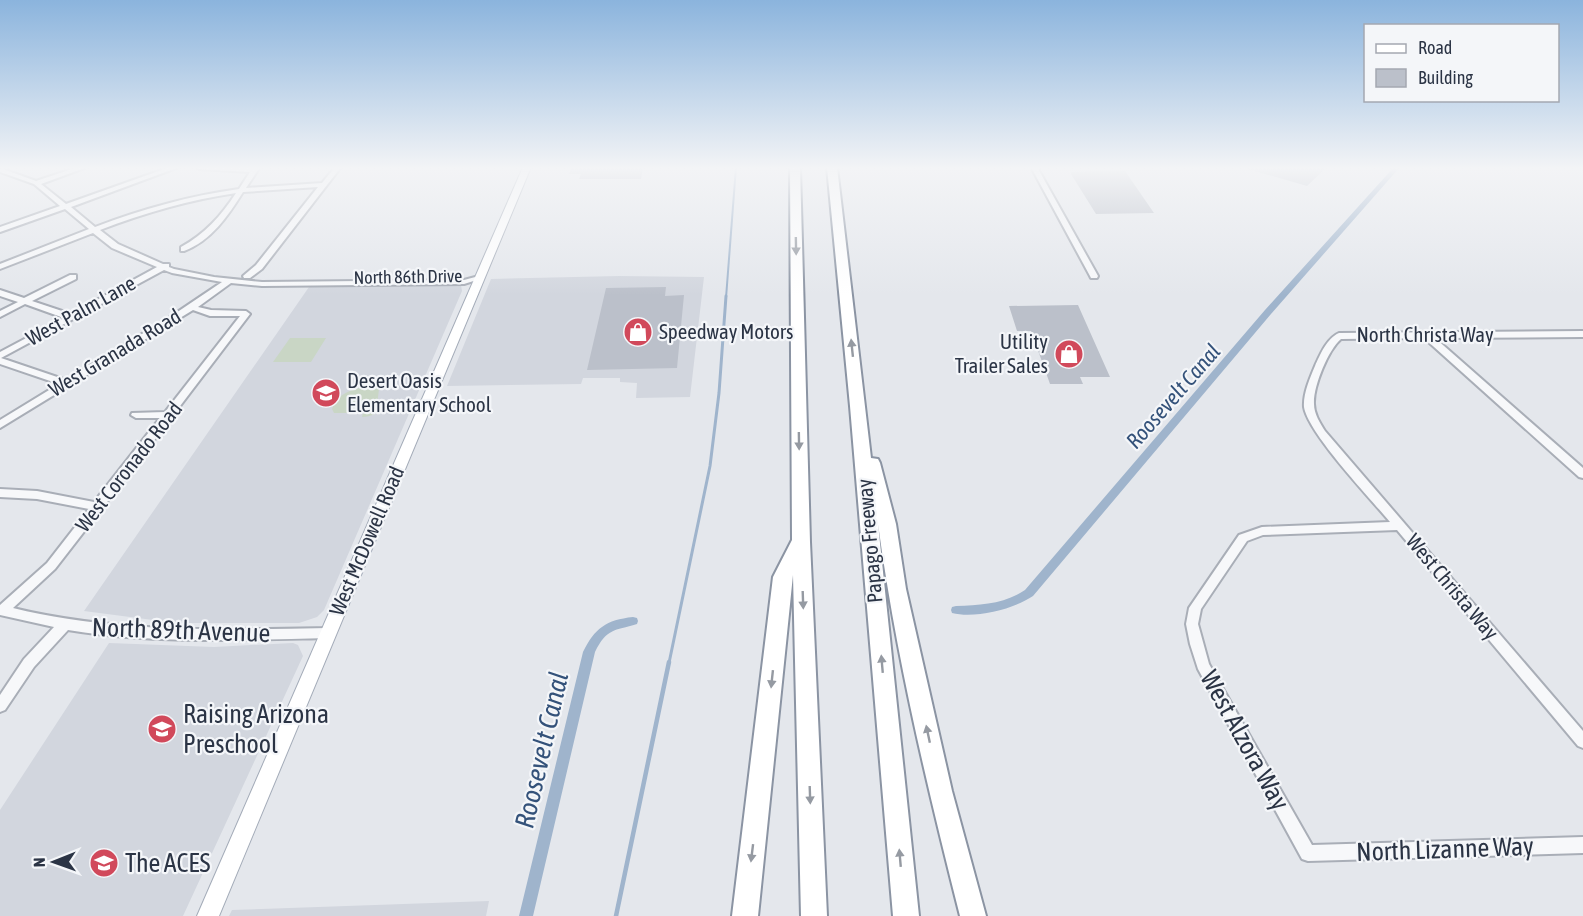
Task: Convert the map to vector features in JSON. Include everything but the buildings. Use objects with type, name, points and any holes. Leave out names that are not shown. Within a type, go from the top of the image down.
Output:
[{"type":"highway","points":[[796,210],[801,542],[814,916]]},
{"type":"highway","name":"Papago Freeway","points":[[837,210],[858,406],[906,916]]},
{"type":"highway","points":[[858,406],[887,524],[896,589],[940,791],[973,916]]},
{"type":"highway","points":[[745,916],[783,576],[801,542]]},
{"type":"main road","name":"West McDowell Road","points":[[208,916],[509,210]]},
{"type":"street","points":[[0,230],[58,210]]},
{"type":"street","name":"North 86th Drive","points":[[69,210],[93,231],[123,250],[172,272],[230,281],[464,282],[479,278]]},
{"type":"street","points":[[0,267],[153,210]]},
{"type":"street","points":[[183,249],[199,242],[230,210]]},
{"type":"street","points":[[247,276],[258,267],[304,210]]},
{"type":"street","points":[[1058,210],[1094,276]]},
{"type":"street","name":"North 86th Drive","points":[[163,266],[180,266],[276,281]]},
{"type":"street","name":"West Palm Lane","points":[[0,356],[163,266]]},
{"type":"street","points":[[0,314],[73,277]]},
{"type":"street","name":"West Granada Road","points":[[0,425],[230,281]]},
{"type":"street","points":[[0,293],[71,316]]},
{"type":"street","name":"West Coronado Road","points":[[1,610],[43,575],[99,507],[246,314],[210,313],[191,307]]},
{"type":"street","name":"North Christa Way","points":[[1321,433],[1312,417],[1309,402],[1319,369],[1332,340],[1339,336],[1583,334]]},
{"type":"street","points":[[1426,335],[1583,474]]},
{"type":"street","points":[[0,361],[67,383]]},
{"type":"street","points":[[136,415],[168,415]]},
{"type":"street","name":"West Christa Way","points":[[1321,433],[1583,741]]},
{"type":"street","points":[[0,493],[38,495],[99,507]]},
{"type":"street","name":"West Alzora Way","points":[[1308,853],[1203,665],[1192,624],[1195,608],[1243,538],[1262,531],[1401,526]]},
{"type":"street","name":"North 89th Avenue","points":[[1,610],[42,620],[124,632],[188,636],[328,633]]},
{"type":"street","points":[[0,706],[29,663],[66,623]]},
{"type":"street","name":"North Lizanne Way","points":[[1308,853],[1583,845]]},
{"type":"shaded area","points":[[704,277],[690,397],[636,398],[637,383],[620,382],[620,378],[583,378],[581,384],[447,386],[491,279]]},
{"type":"shaded area","name":"Desert Oasis Elementary School","points":[[461,285],[462,291],[324,610],[317,617],[299,623],[176,623],[84,611],[309,287]]},
{"type":"shaded area","points":[[109,643],[214,647],[293,643],[298,645],[303,656],[183,916],[0,916],[0,810]]},
{"type":"shaded area","points":[[489,901],[486,916],[229,916],[232,910]]},
{"type":"green space","points":[[290,338],[326,338],[311,362],[273,362]]},
{"type":"green space","points":[[363,387],[379,389],[377,405],[383,405],[379,410],[365,417],[362,417],[363,413],[334,413],[332,409],[340,397]]},
{"type":"waterway","points":[[726,298],[733,210]]},
{"type":"waterway","name":"Roosevelt Canal","points":[[956,610],[1004,605],[1029,593],[1268,312],[1359,210]]},
{"type":"waterway","points":[[669,663],[710,466],[719,393],[726,296]]},
{"type":"waterway","name":"Roosevelt Canal","points":[[526,916],[589,652],[597,638],[606,629],[633,621]]},
{"type":"waterway","points":[[616,916],[669,662]]},
{"type":"place","name":"Speedway Motors","points":[[638,332]]},
{"type":"place","name":"Utility Trailer Sales","points":[[1069,354]]},
{"type":"place","name":"Desert Oasis Elementary School","points":[[326,393]]},
{"type":"place","name":"Raising Arizona Preschool","points":[[162,729]]},
{"type":"place","name":"The ACES","points":[[104,863]]}]
